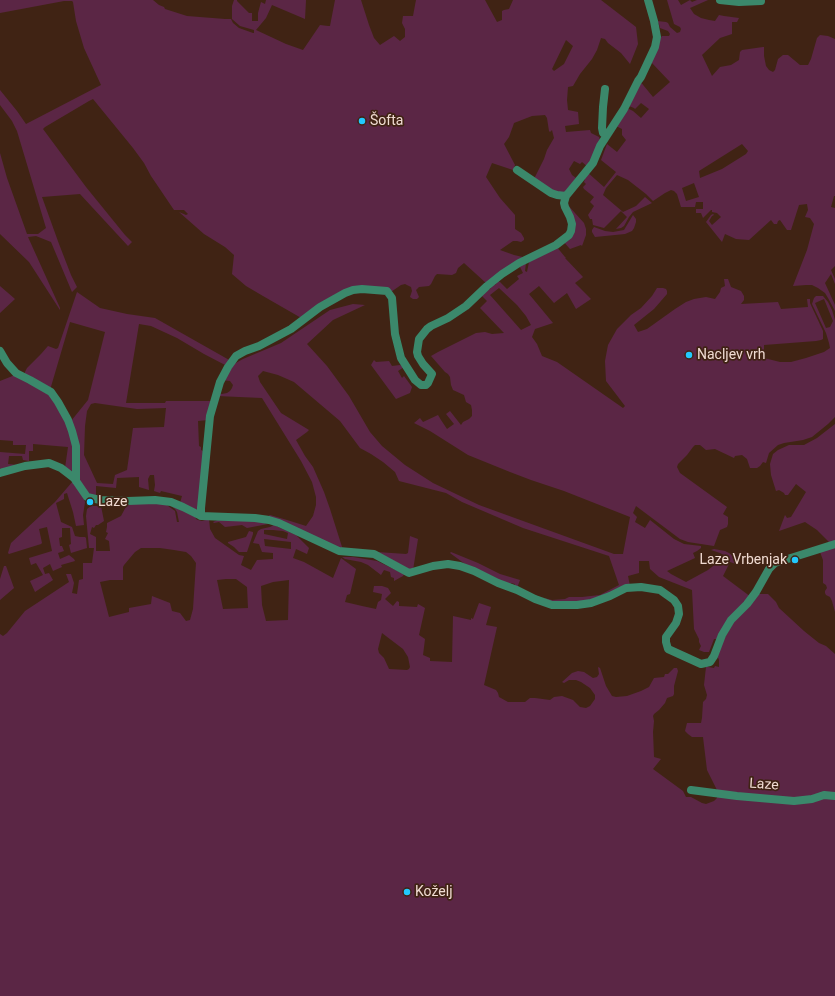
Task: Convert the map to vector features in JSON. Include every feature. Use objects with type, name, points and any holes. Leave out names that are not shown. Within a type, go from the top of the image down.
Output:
[{"type":"street","points":[[201,516],[210,416],[220,382],[236,356],[291,329],[320,307],[345,293],[362,289],[387,291],[392,298],[395,334],[401,358],[415,380],[421,385],[426,385],[432,374],[423,364],[417,352],[419,338],[427,329],[466,306],[487,286],[518,263],[556,245],[569,236],[572,224],[564,203],[566,196],[593,163],[600,146],[624,109],[655,47],[657,38],[648,0]]},
{"type":"street","points":[[720,0],[739,2],[761,1]]},
{"type":"street","points":[[605,89],[602,128],[603,133],[606,136]]},
{"type":"street","points":[[518,170],[551,193],[566,196]]},
{"type":"street","points":[[0,351],[7,363],[16,373],[51,392],[58,402],[68,420],[76,446],[76,481]]},
{"type":"street","points":[[0,473],[25,466],[49,463],[61,468],[74,478],[87,497],[100,500],[155,500],[170,502],[201,516],[269,520],[339,552],[374,554],[409,573],[433,566],[448,564],[460,566],[552,605],[591,603],[626,588],[641,587],[660,590],[674,600],[678,606],[679,614],[676,623],[666,637],[668,649],[701,664],[710,662],[714,656],[722,635],[731,620],[747,604],[756,592],[769,569],[775,563],[835,544]]},
{"type":"street","name":"Laze","points":[[692,790],[737,796],[794,800],[812,799],[824,795],[835,796]]},
{"type":"shaded area","points":[[0,0],[153,0],[165,9],[187,16],[231,19],[239,28],[254,33],[254,30],[240,26],[232,19],[232,6],[234,0],[237,0],[249,13],[252,13],[252,21],[258,21],[258,13],[261,2],[265,4],[266,0],[306,0],[305,19],[272,5],[266,18],[256,30],[303,50],[320,25],[330,26],[335,0],[361,0],[374,38],[380,45],[394,36],[400,41],[405,37],[405,29],[402,23],[403,16],[413,16],[416,0],[485,0],[497,22],[502,20],[502,11],[509,9],[513,0],[601,0],[636,27],[638,44],[630,64],[621,53],[605,39],[601,38],[592,59],[573,86],[568,87],[568,110],[578,112],[579,124],[565,126],[566,132],[590,130],[591,133],[599,137],[600,140],[588,167],[582,162],[580,164],[574,161],[569,169],[572,175],[576,178],[565,192],[555,194],[534,179],[554,138],[552,130],[550,132],[549,131],[547,118],[545,115],[532,116],[514,123],[509,137],[504,144],[515,165],[513,170],[492,163],[486,177],[500,198],[515,215],[515,229],[521,233],[524,238],[521,242],[513,241],[500,250],[527,258],[486,283],[464,263],[458,268],[456,273],[452,275],[437,274],[429,286],[419,287],[416,290],[419,297],[417,299],[410,297],[412,291],[411,287],[405,284],[388,294],[350,292],[303,319],[246,286],[232,274],[234,255],[225,247],[204,234],[179,212],[186,215],[188,214],[184,210],[174,210],[144,163],[93,99],[43,129],[86,187],[132,242],[128,246],[80,194],[42,197],[71,275],[77,287],[72,292],[51,242],[36,236],[28,237],[60,310],[29,262],[0,234],[0,153],[7,178],[27,234],[38,234],[46,228],[17,131],[12,121],[0,105],[0,90],[26,124],[101,85],[84,48],[72,1],[64,1],[0,13]],"holes":[[[566,40],[573,46],[564,64],[554,71],[552,69]]]},
{"type":"shaded area","points":[[667,0],[678,0],[681,5],[690,0],[692,2],[697,0],[708,0],[690,8],[694,14],[701,18],[715,21],[719,15],[739,18],[737,22],[732,22],[732,34],[720,38],[702,55],[712,76],[720,67],[731,65],[739,60],[740,52],[742,50],[763,47],[766,66],[773,72],[778,59],[783,55],[788,55],[800,65],[808,65],[817,38],[820,35],[835,39],[835,196],[831,207],[835,208],[835,266],[831,270],[835,279],[835,284],[831,274],[825,283],[835,305],[835,311],[825,293],[818,288],[812,285],[793,286],[807,250],[814,224],[810,218],[805,217],[808,210],[807,204],[799,205],[791,230],[787,230],[780,220],[777,224],[774,224],[771,220],[749,240],[736,239],[725,234],[722,242],[706,222],[713,214],[714,215],[709,221],[712,225],[721,217],[717,213],[712,212],[712,210],[703,218],[701,213],[696,213],[696,209],[703,209],[703,202],[696,202],[695,207],[681,207],[677,194],[671,190],[653,201],[628,180],[617,175],[606,188],[603,195],[623,212],[636,206],[645,197],[652,203],[633,212],[621,228],[616,229],[627,217],[621,211],[604,228],[593,225],[592,219],[590,219],[588,215],[594,206],[590,202],[594,197],[584,189],[583,187],[586,184],[584,182],[585,179],[583,178],[587,172],[604,187],[616,172],[601,160],[607,144],[617,152],[626,140],[622,135],[622,129],[617,127],[625,109],[633,111],[641,118],[649,109],[641,103],[635,109],[629,106],[639,80],[653,97],[670,82],[651,62],[659,40],[662,36],[669,36],[670,34],[668,31],[660,28],[657,21],[666,22],[677,33],[680,32],[680,27],[674,24]],"holes":[[[742,144],[748,151],[746,154],[722,169],[700,178],[699,171]],[[694,183],[699,197],[686,201],[682,188]]]},
{"type":"shaded area","points":[[566,203],[584,223],[586,229],[586,235],[582,246],[581,245],[570,249],[563,241],[572,231]]},
{"type":"shaded area","points":[[633,215],[636,219],[634,228],[632,231],[625,234],[595,237],[592,232],[594,227],[613,232],[624,230]]},
{"type":"shaded area","points":[[556,246],[583,277],[575,283],[591,299],[576,309],[567,293],[554,303],[539,286],[529,294],[553,323],[535,329],[532,337],[542,356],[557,362],[623,408],[625,406],[606,381],[605,361],[608,345],[617,329],[631,315],[641,308],[657,288],[666,289],[667,294],[654,309],[634,325],[638,332],[647,329],[686,302],[706,297],[715,299],[721,288],[725,286],[724,279],[728,279],[731,287],[741,291],[744,296],[744,300],[741,304],[778,302],[781,309],[808,307],[807,299],[810,299],[810,303],[823,331],[823,339],[816,341],[764,345],[764,358],[780,362],[791,362],[806,358],[824,352],[830,348],[826,333],[812,304],[814,298],[816,296],[823,296],[832,310],[835,320],[835,417],[828,424],[812,437],[778,445],[769,453],[766,463],[763,462],[757,468],[750,468],[747,459],[742,455],[735,456],[734,458],[715,449],[706,450],[700,445],[695,445],[678,464],[677,467],[680,473],[727,507],[723,514],[728,517],[727,527],[720,530],[714,546],[688,542],[680,539],[636,506],[633,513],[637,517],[635,522],[645,528],[650,520],[674,539],[684,544],[701,546],[701,548],[693,553],[695,558],[667,571],[686,582],[708,570],[726,556],[711,550],[714,549],[725,551],[739,561],[736,564],[730,562],[723,576],[751,597],[719,639],[714,639],[709,652],[699,650],[701,646],[694,629],[692,590],[659,577],[650,569],[649,561],[639,561],[639,573],[628,576],[630,586],[587,602],[554,603],[544,598],[552,600],[565,599],[569,597],[600,595],[619,585],[609,556],[523,528],[462,502],[446,493],[399,481],[395,472],[383,462],[360,448],[340,421],[294,382],[278,375],[263,371],[258,376],[260,382],[281,413],[309,430],[296,440],[313,467],[324,492],[343,550],[267,517],[270,515],[306,526],[313,516],[316,505],[316,497],[312,482],[301,461],[262,398],[217,396],[218,393],[222,394],[230,391],[233,385],[230,381],[222,380],[234,364],[281,343],[330,310],[353,304],[365,305],[333,320],[307,344],[327,366],[349,396],[370,432],[382,446],[405,465],[433,483],[479,505],[614,554],[623,554],[630,517],[468,455],[430,431],[414,423],[420,418],[423,422],[438,415],[447,429],[454,424],[446,414],[450,411],[461,425],[472,416],[471,405],[466,402],[464,395],[453,390],[450,377],[431,356],[476,333],[504,333],[480,308],[487,301],[481,295],[498,281],[507,289],[519,279],[517,276],[523,273],[519,265],[526,263],[525,271],[527,272],[529,262]],"holes":[[[499,288],[517,305],[531,325],[521,330],[490,295]],[[824,299],[833,321],[830,327],[826,328],[815,303]]]},
{"type":"shaded area","points":[[0,286],[15,299],[0,313]]},
{"type":"shaded area","points":[[77,292],[100,308],[155,318],[231,361],[227,366],[177,338],[151,326],[139,324],[126,403],[213,401],[208,420],[198,421],[199,446],[201,447],[201,450],[205,452],[199,507],[197,510],[180,503],[182,496],[161,491],[160,493],[154,491],[154,475],[150,475],[148,479],[149,490],[139,487],[139,477],[117,478],[116,488],[96,486],[96,497],[88,493],[78,480],[71,421],[88,400],[105,332],[70,322],[50,390],[25,374],[25,372],[48,346],[56,349],[58,348]],"holes":[[[95,403],[137,409],[166,408],[164,427],[133,428],[127,470],[115,475],[113,484],[97,483],[84,455],[87,411],[91,404]]]},
{"type":"shaded area","points":[[374,360],[376,362],[389,361],[392,366],[400,365],[404,367],[398,371],[402,378],[404,376],[412,387],[410,393],[396,399],[371,365]]},
{"type":"shaded area","points":[[15,375],[54,398],[72,433],[74,473],[65,468],[68,447],[33,444],[33,451],[29,451],[29,461],[23,460],[22,456],[9,456],[8,464],[18,465],[2,471],[0,468],[0,452],[25,454],[26,445],[13,445],[13,441],[0,440],[0,381]]},
{"type":"shaded area","points":[[835,424],[835,543],[831,544],[817,530],[805,522],[779,531],[785,515],[787,518],[791,517],[806,492],[796,484],[788,495],[785,495],[779,490],[776,491],[771,475],[770,464],[773,454],[789,445],[804,445],[817,438]]},
{"type":"shaded area","points":[[73,481],[85,502],[83,515],[84,525],[76,526],[67,493],[64,494],[64,499],[56,503],[61,522],[72,527],[75,536],[86,538],[87,548],[71,553],[69,545],[71,544],[70,528],[62,528],[62,537],[59,538],[60,546],[62,546],[64,551],[58,553],[60,559],[69,555],[75,561],[61,565],[62,567],[53,571],[50,564],[43,568],[45,574],[49,573],[53,580],[35,592],[30,581],[43,575],[36,563],[31,565],[29,558],[52,551],[47,527],[39,529],[41,544],[9,554],[11,543],[55,502]]},
{"type":"shaded area","points":[[128,503],[164,503],[175,511],[177,522],[179,522],[177,512],[171,506],[194,514],[198,520],[202,521],[209,519],[210,529],[215,538],[239,555],[244,556],[241,565],[251,570],[257,560],[273,559],[273,553],[262,552],[259,544],[253,543],[258,531],[274,525],[296,535],[309,548],[307,554],[296,549],[293,558],[304,562],[333,578],[341,558],[356,569],[350,594],[347,595],[345,602],[376,609],[378,602],[381,600],[382,594],[373,592],[374,586],[382,586],[388,588],[391,593],[385,599],[393,606],[397,601],[399,602],[399,606],[417,607],[418,604],[425,608],[419,635],[425,639],[423,655],[430,658],[430,661],[452,662],[453,616],[471,620],[471,618],[473,619],[479,603],[491,607],[486,625],[497,627],[484,685],[496,690],[499,697],[508,702],[525,702],[530,698],[550,700],[554,697],[562,696],[573,700],[580,707],[586,708],[590,706],[595,699],[595,695],[590,688],[576,680],[569,680],[564,683],[562,682],[572,673],[578,671],[584,672],[593,678],[597,677],[599,674],[598,667],[600,668],[606,686],[612,696],[616,697],[627,696],[641,691],[649,687],[654,678],[664,677],[665,674],[668,674],[674,668],[677,668],[678,671],[673,696],[667,698],[665,703],[653,716],[654,757],[661,759],[653,769],[683,791],[686,797],[691,797],[706,804],[717,798],[718,792],[707,770],[703,737],[692,737],[688,734],[685,731],[687,723],[701,723],[703,702],[707,695],[704,685],[706,667],[719,667],[717,655],[720,646],[735,620],[758,594],[768,594],[776,602],[779,608],[804,631],[835,654],[835,996],[0,996],[0,634],[3,636],[7,633],[25,611],[69,582],[66,574],[71,574],[74,583],[72,593],[77,594],[79,580],[83,579],[83,563],[92,563],[94,548],[89,548],[86,516],[87,509],[91,506],[101,506],[104,521],[96,525],[94,528],[92,527],[90,534],[96,537],[96,551],[110,551],[109,541],[105,539],[108,533],[106,532],[107,523],[121,516]],"holes":[[[264,530],[283,531],[288,533],[287,539],[264,534]],[[264,539],[291,542],[291,549],[265,546]],[[141,548],[174,550],[186,552],[191,556],[196,563],[193,609],[190,620],[186,621],[180,613],[172,611],[170,603],[152,596],[151,604],[129,608],[129,612],[109,617],[100,582],[123,580],[124,565],[135,552]],[[236,579],[247,587],[248,608],[223,609],[217,580]],[[289,580],[288,620],[266,621],[262,605],[261,586],[273,582]],[[382,633],[403,649],[408,657],[410,667],[407,670],[389,669],[384,658],[379,653],[378,649]]]},
{"type":"shaded area","points":[[218,520],[256,521],[268,524],[247,528],[242,525],[225,527],[219,522],[213,522]]},
{"type":"shaded area","points":[[249,531],[253,532],[253,534],[247,552],[239,552],[228,543],[246,537]]},
{"type":"shaded area","points":[[410,536],[418,539],[413,570],[377,552],[406,554],[408,553]]},
{"type":"shaded area","points":[[835,547],[835,612],[830,597],[825,593],[827,588],[823,583],[823,560],[820,552]]},
{"type":"shaded area","points":[[451,552],[500,574],[520,580],[517,588],[514,587],[515,584],[511,583],[510,585],[469,567],[450,553]]},
{"type":"shaded area","points":[[342,557],[353,557],[377,561],[404,574],[394,581],[394,578],[391,577],[390,572],[384,570],[381,575],[368,565]]},
{"type":"shaded area","points":[[4,566],[6,566],[14,588],[0,600],[0,579]]},
{"type":"place","name":"Šofta","points":[[362,121]]},
{"type":"place","name":"Nacljev vrh","points":[[689,355]]},
{"type":"place","name":"Laze","points":[[90,502]]},
{"type":"place","name":"Laze Vrbenjak","points":[[795,560]]},
{"type":"place","name":"Koželj","points":[[407,892]]}]
